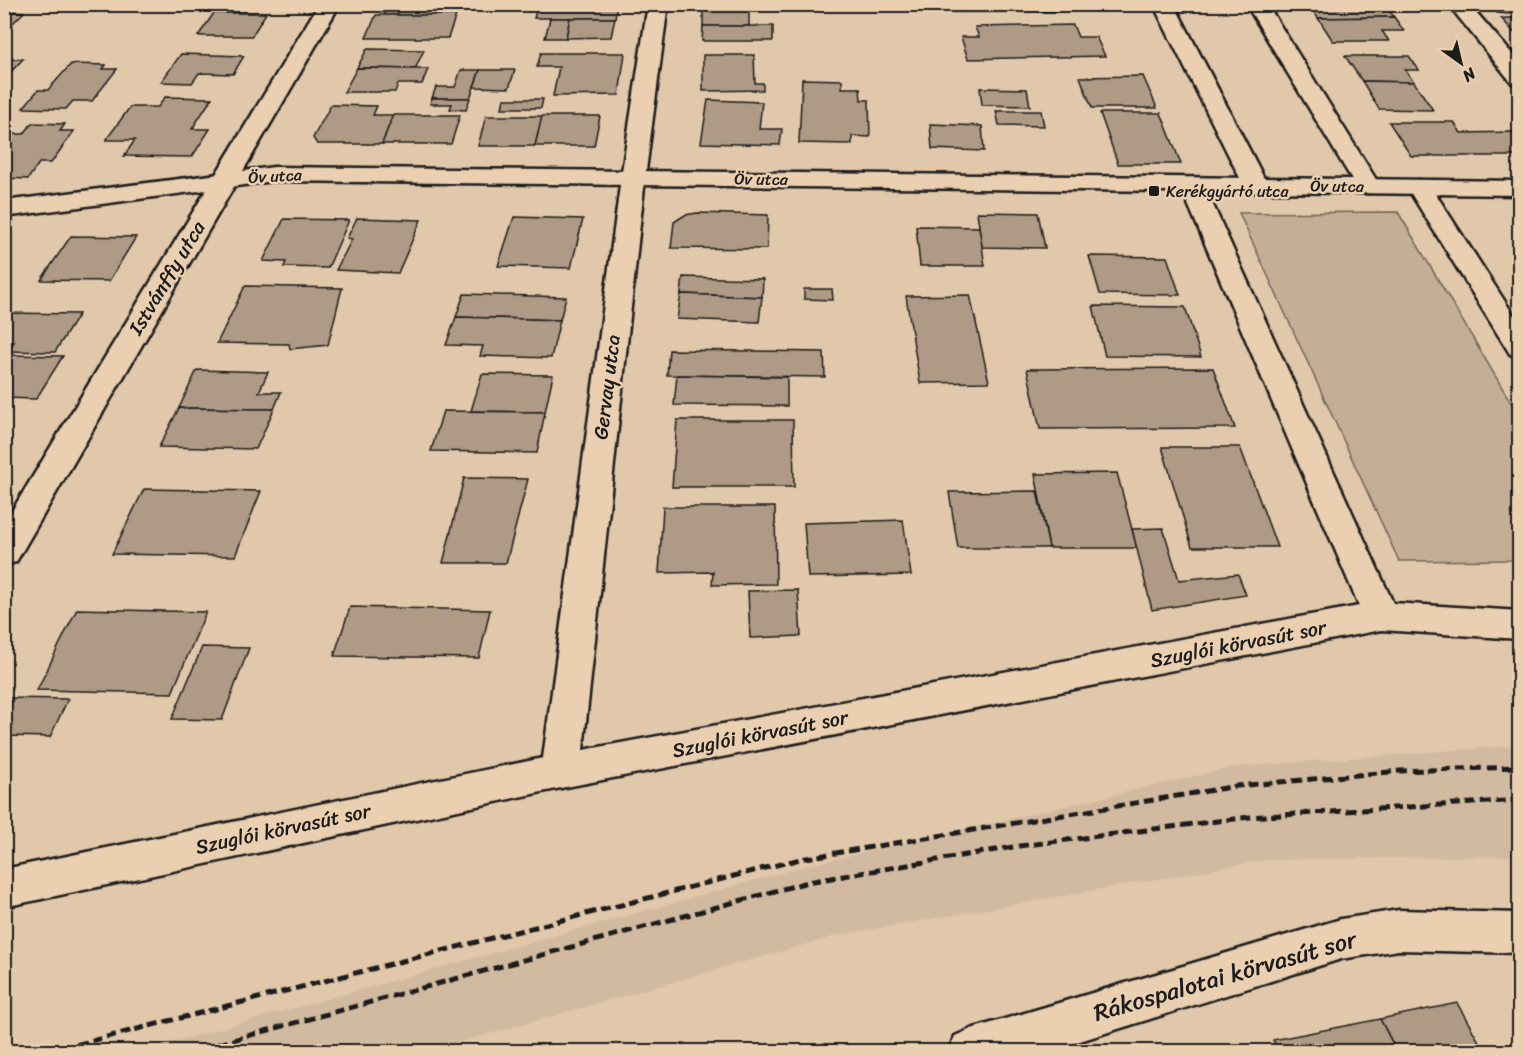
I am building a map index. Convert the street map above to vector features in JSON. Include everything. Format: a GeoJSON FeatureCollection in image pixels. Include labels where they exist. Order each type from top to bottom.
{"type":"FeatureCollection","features":[{"type":"Feature","properties":{"kind":"street","name":"Istvánffy utca"},"geometry":{"type":"LineString","coordinates":[[4,553],[330,4]]}},
{"type":"Feature","properties":{"kind":"street","name":"Gervay utca"},"geometry":{"type":"LineString","coordinates":[[561,771],[633,178],[658,4]]}},
{"type":"Feature","properties":{"kind":"street"},"geometry":{"type":"LineString","coordinates":[[1163,4],[1256,184]]}},
{"type":"Feature","properties":{"kind":"street"},"geometry":{"type":"LineString","coordinates":[[1256,4],[1368,186]]}},
{"type":"Feature","properties":{"kind":"street"},"geometry":{"type":"LineString","coordinates":[[1458,4],[1520,78]]}},
{"type":"Feature","properties":{"kind":"street","name":"Öv utca"},"geometry":{"type":"LineString","coordinates":[[4,209],[274,174],[1520,188]]}},
{"type":"Feature","properties":{"kind":"street"},"geometry":{"type":"LineString","coordinates":[[1192,184],[1381,616]]}},
{"type":"Feature","properties":{"kind":"street"},"geometry":{"type":"LineString","coordinates":[[1419,187],[1520,348]]}},
{"type":"Feature","properties":{"kind":"street","name":"Szuglói körvasút sor"},"geometry":{"type":"LineString","coordinates":[[4,888],[561,771],[1155,661],[1381,616],[1520,625]]}},
{"type":"Feature","properties":{"kind":"street","name":"Rákospalotai körvasút sor"},"geometry":{"type":"LineString","coordinates":[[971,1051],[1341,939],[1399,930],[1520,933]]}},
{"type":"Feature","properties":{"kind":"shaded area"},"geometry":{"type":"Polygon","coordinates":[[[1398,212],[1519,416],[1519,560],[1399,561],[1239,213],[1398,212]]]}},
{"type":"Feature","properties":{"kind":"shaded area"},"geometry":{"type":"Polygon","coordinates":[[[1519,745],[1519,856],[1266,860],[836,936],[429,1051],[140,1051],[809,865],[1234,767],[1519,745]]]}},
{"type":"Feature","properties":{"kind":"building"},"geometry":{"type":"Polygon","coordinates":[[[388,4],[445,4],[441,15],[384,15],[388,4]]]}},
{"type":"Feature","properties":{"kind":"building"},"geometry":{"type":"Polygon","coordinates":[[[538,4],[617,4],[615,18],[534,18],[538,4]]]}},
{"type":"Feature","properties":{"kind":"building"},"geometry":{"type":"Polygon","coordinates":[[[951,4],[1076,4],[1079,11],[953,12],[951,4]]]}},
{"type":"Feature","properties":{"kind":"building"},"geometry":{"type":"Polygon","coordinates":[[[1309,4],[1385,4],[1394,17],[1318,18],[1309,4]]]}},
{"type":"Feature","properties":{"kind":"building"},"geometry":{"type":"Polygon","coordinates":[[[1490,4],[1520,4],[1520,15],[1497,13],[1490,4]]]}},
{"type":"Feature","properties":{"kind":"building"},"geometry":{"type":"Polygon","coordinates":[[[749,8],[749,26],[703,26],[703,9],[749,8]]]}},
{"type":"Feature","properties":{"kind":"building"},"geometry":{"type":"Polygon","coordinates":[[[4,11],[24,12],[4,32],[4,11]]]}},
{"type":"Feature","properties":{"kind":"building"},"geometry":{"type":"Polygon","coordinates":[[[214,13],[266,13],[252,36],[198,36],[214,13]]]}},
{"type":"Feature","properties":{"kind":"building"},"geometry":{"type":"Polygon","coordinates":[[[376,15],[456,15],[448,38],[366,38],[376,15]]]}},
{"type":"Feature","properties":{"kind":"building"},"geometry":{"type":"Polygon","coordinates":[[[1394,17],[1404,31],[1382,31],[1389,41],[1333,41],[1318,18],[1394,17]]]}},
{"type":"Feature","properties":{"kind":"building"},"geometry":{"type":"Polygon","coordinates":[[[550,18],[570,18],[566,38],[545,38],[550,18]]]}},
{"type":"Feature","properties":{"kind":"building"},"geometry":{"type":"Polygon","coordinates":[[[570,18],[615,18],[611,37],[566,38],[570,18]]]}},
{"type":"Feature","properties":{"kind":"building"},"geometry":{"type":"Polygon","coordinates":[[[1501,18],[1520,18],[1520,38],[1519,38],[1501,18]]]}},
{"type":"Feature","properties":{"kind":"building"},"geometry":{"type":"Polygon","coordinates":[[[1073,25],[1078,37],[1096,37],[1105,56],[968,59],[961,37],[979,37],[975,27],[1073,25]]]}},
{"type":"Feature","properties":{"kind":"building"},"geometry":{"type":"Polygon","coordinates":[[[703,26],[773,26],[773,41],[702,41],[703,26]]]}},
{"type":"Feature","properties":{"kind":"building"},"geometry":{"type":"Polygon","coordinates":[[[367,49],[424,50],[415,69],[357,68],[367,49]]]}},
{"type":"Feature","properties":{"kind":"building"},"geometry":{"type":"Polygon","coordinates":[[[541,53],[625,53],[619,95],[553,96],[559,67],[537,67],[541,53]]]}},
{"type":"Feature","properties":{"kind":"building"},"geometry":{"type":"Polygon","coordinates":[[[181,54],[244,56],[233,74],[199,73],[192,83],[161,82],[181,54]]]}},
{"type":"Feature","properties":{"kind":"building"},"geometry":{"type":"Polygon","coordinates":[[[703,55],[754,55],[755,83],[763,83],[763,90],[703,91],[703,55]]]}},
{"type":"Feature","properties":{"kind":"building"},"geometry":{"type":"Polygon","coordinates":[[[1345,56],[1409,56],[1419,70],[1405,70],[1414,82],[1362,81],[1345,56]]]}},
{"type":"Feature","properties":{"kind":"building"},"geometry":{"type":"Polygon","coordinates":[[[4,59],[23,59],[4,79],[4,59]]]}},
{"type":"Feature","properties":{"kind":"building"},"geometry":{"type":"Polygon","coordinates":[[[71,64],[106,65],[103,69],[117,69],[92,101],[73,101],[66,109],[23,108],[38,90],[48,90],[71,64]]]}},
{"type":"Feature","properties":{"kind":"building"},"geometry":{"type":"Polygon","coordinates":[[[357,68],[428,69],[422,84],[398,84],[395,92],[344,92],[357,68]]]}},
{"type":"Feature","properties":{"kind":"building"},"geometry":{"type":"Polygon","coordinates":[[[461,70],[480,70],[470,98],[432,98],[436,87],[455,87],[461,70]]]}},
{"type":"Feature","properties":{"kind":"building"},"geometry":{"type":"Polygon","coordinates":[[[480,70],[515,70],[509,88],[474,87],[480,70]]]}},
{"type":"Feature","properties":{"kind":"building"},"geometry":{"type":"Polygon","coordinates":[[[1143,76],[1157,108],[1092,108],[1080,77],[1143,76]]]}},
{"type":"Feature","properties":{"kind":"building"},"geometry":{"type":"Polygon","coordinates":[[[802,79],[842,80],[842,88],[860,88],[861,100],[869,100],[870,137],[852,136],[852,144],[799,143],[802,79]]]}},
{"type":"Feature","properties":{"kind":"building"},"geometry":{"type":"Polygon","coordinates":[[[1362,81],[1414,82],[1433,110],[1379,109],[1362,81]]]}},
{"type":"Feature","properties":{"kind":"building"},"geometry":{"type":"Polygon","coordinates":[[[980,88],[1027,89],[1030,106],[982,105],[980,88]]]}},
{"type":"Feature","properties":{"kind":"building"},"geometry":{"type":"Polygon","coordinates":[[[165,97],[212,98],[192,129],[210,129],[192,157],[124,156],[135,140],[106,140],[130,107],[158,107],[165,97]]]}},
{"type":"Feature","properties":{"kind":"building"},"geometry":{"type":"Polygon","coordinates":[[[432,98],[470,98],[466,110],[450,109],[452,104],[430,104],[432,98]]]}},
{"type":"Feature","properties":{"kind":"building"},"geometry":{"type":"Polygon","coordinates":[[[504,99],[543,99],[541,108],[502,108],[504,99]]]}},
{"type":"Feature","properties":{"kind":"building"},"geometry":{"type":"Polygon","coordinates":[[[708,100],[762,102],[759,129],[782,129],[780,145],[701,143],[708,100]]]}},
{"type":"Feature","properties":{"kind":"building"},"geometry":{"type":"Polygon","coordinates":[[[331,105],[377,106],[373,115],[393,115],[382,144],[317,144],[313,138],[331,105]]]}},
{"type":"Feature","properties":{"kind":"building"},"geometry":{"type":"Polygon","coordinates":[[[996,111],[1041,111],[1044,126],[999,125],[996,111]]]}},
{"type":"Feature","properties":{"kind":"building"},"geometry":{"type":"Polygon","coordinates":[[[1100,113],[1161,113],[1181,164],[1118,164],[1100,113]]]}},
{"type":"Feature","properties":{"kind":"building"},"geometry":{"type":"Polygon","coordinates":[[[393,115],[460,115],[451,144],[382,144],[393,115]]]}},
{"type":"Feature","properties":{"kind":"building"},"geometry":{"type":"Polygon","coordinates":[[[486,116],[542,116],[535,146],[478,146],[486,116]]]}},
{"type":"Feature","properties":{"kind":"building"},"geometry":{"type":"Polygon","coordinates":[[[542,116],[600,116],[594,146],[535,146],[542,116]]]}},
{"type":"Feature","properties":{"kind":"building"},"geometry":{"type":"Polygon","coordinates":[[[1389,122],[1454,122],[1461,133],[1514,132],[1520,139],[1520,156],[1411,156],[1389,122]]]}},
{"type":"Feature","properties":{"kind":"building"},"geometry":{"type":"Polygon","coordinates":[[[32,123],[65,124],[60,131],[74,131],[51,163],[39,163],[28,179],[4,178],[4,134],[24,134],[32,123]]]}},
{"type":"Feature","properties":{"kind":"building"},"geometry":{"type":"Polygon","coordinates":[[[930,124],[982,126],[984,151],[932,149],[930,124]]]}},
{"type":"Feature","properties":{"kind":"building"},"geometry":{"type":"Polygon","coordinates":[[[977,212],[1038,213],[1045,248],[982,247],[977,212]]]}},
{"type":"Feature","properties":{"kind":"building"},"geometry":{"type":"Polygon","coordinates":[[[697,213],[768,215],[767,249],[671,248],[674,222],[685,215],[697,213]]]}},
{"type":"Feature","properties":{"kind":"building"},"geometry":{"type":"Polygon","coordinates":[[[514,217],[583,219],[571,268],[498,266],[514,217]]]}},
{"type":"Feature","properties":{"kind":"building"},"geometry":{"type":"Polygon","coordinates":[[[357,218],[421,220],[398,273],[336,270],[352,239],[347,238],[357,218]]]}},
{"type":"Feature","properties":{"kind":"building"},"geometry":{"type":"Polygon","coordinates":[[[284,219],[349,220],[328,268],[284,267],[286,262],[263,261],[284,219]]]}},
{"type":"Feature","properties":{"kind":"building"},"geometry":{"type":"Polygon","coordinates":[[[916,226],[979,227],[985,266],[920,266],[916,226]]]}},
{"type":"Feature","properties":{"kind":"building"},"geometry":{"type":"Polygon","coordinates":[[[71,236],[136,237],[109,281],[41,280],[71,236]]]}},
{"type":"Feature","properties":{"kind":"building"},"geometry":{"type":"Polygon","coordinates":[[[1089,256],[1167,257],[1180,295],[1100,294],[1089,256]]]}},
{"type":"Feature","properties":{"kind":"building"},"geometry":{"type":"Polygon","coordinates":[[[683,277],[763,279],[762,297],[681,294],[683,277]]]}},
{"type":"Feature","properties":{"kind":"building"},"geometry":{"type":"Polygon","coordinates":[[[245,286],[342,288],[328,345],[290,349],[289,344],[217,343],[245,286]]]}},
{"type":"Feature","properties":{"kind":"building"},"geometry":{"type":"Polygon","coordinates":[[[804,289],[832,289],[833,300],[804,299],[804,289]]]}},
{"type":"Feature","properties":{"kind":"building"},"geometry":{"type":"Polygon","coordinates":[[[464,294],[566,297],[560,320],[456,317],[464,294]]]}},
{"type":"Feature","properties":{"kind":"building"},"geometry":{"type":"Polygon","coordinates":[[[681,294],[762,297],[759,322],[677,319],[681,294]]]}},
{"type":"Feature","properties":{"kind":"building"},"geometry":{"type":"Polygon","coordinates":[[[970,295],[989,382],[920,383],[906,296],[970,295]]]}},
{"type":"Feature","properties":{"kind":"building"},"geometry":{"type":"Polygon","coordinates":[[[1093,306],[1185,307],[1201,357],[1105,356],[1093,306]]]}},
{"type":"Feature","properties":{"kind":"building"},"geometry":{"type":"Polygon","coordinates":[[[4,313],[79,314],[55,352],[7,351],[14,342],[4,342],[4,313]]]}},
{"type":"Feature","properties":{"kind":"building"},"geometry":{"type":"Polygon","coordinates":[[[456,317],[560,320],[551,358],[480,356],[483,346],[446,345],[456,317]]]}},
{"type":"Feature","properties":{"kind":"building"},"geometry":{"type":"Polygon","coordinates":[[[669,350],[824,352],[825,377],[667,375],[669,350]]]}},
{"type":"Feature","properties":{"kind":"building"},"geometry":{"type":"Polygon","coordinates":[[[4,355],[63,356],[36,399],[4,398],[4,355]]]}},
{"type":"Feature","properties":{"kind":"building"},"geometry":{"type":"Polygon","coordinates":[[[1213,368],[1235,428],[1040,429],[1027,369],[1213,368]]]}},
{"type":"Feature","properties":{"kind":"building"},"geometry":{"type":"Polygon","coordinates":[[[197,370],[268,372],[259,392],[281,392],[274,409],[179,408],[197,370]]]}},
{"type":"Feature","properties":{"kind":"building"},"geometry":{"type":"Polygon","coordinates":[[[482,374],[553,375],[545,412],[471,411],[482,374]]]}},
{"type":"Feature","properties":{"kind":"building"},"geometry":{"type":"Polygon","coordinates":[[[677,375],[787,377],[787,406],[674,405],[677,375]]]}},
{"type":"Feature","properties":{"kind":"building"},"geometry":{"type":"Polygon","coordinates":[[[179,408],[274,409],[256,449],[159,447],[179,408]]]}},
{"type":"Feature","properties":{"kind":"building"},"geometry":{"type":"Polygon","coordinates":[[[443,411],[545,412],[537,453],[431,451],[443,411]]]}},
{"type":"Feature","properties":{"kind":"building"},"geometry":{"type":"Polygon","coordinates":[[[677,420],[793,420],[794,487],[672,487],[677,420]]]}},
{"type":"Feature","properties":{"kind":"building"},"geometry":{"type":"Polygon","coordinates":[[[1162,447],[1240,447],[1277,547],[1192,547],[1162,447]]]}},
{"type":"Feature","properties":{"kind":"building"},"geometry":{"type":"Polygon","coordinates":[[[1117,473],[1137,548],[1049,548],[1035,474],[1117,473]]]}},
{"type":"Feature","properties":{"kind":"building"},"geometry":{"type":"Polygon","coordinates":[[[464,478],[528,479],[506,563],[443,563],[464,478]]]}},
{"type":"Feature","properties":{"kind":"building"},"geometry":{"type":"Polygon","coordinates":[[[144,489],[261,491],[235,556],[112,554],[144,489]]]}},
{"type":"Feature","properties":{"kind":"building"},"geometry":{"type":"Polygon","coordinates":[[[1037,491],[1049,548],[958,548],[949,492],[1037,491]]]}},
{"type":"Feature","properties":{"kind":"building"},"geometry":{"type":"Polygon","coordinates":[[[663,507],[775,507],[776,584],[712,585],[713,572],[659,573],[663,507]]]}},
{"type":"Feature","properties":{"kind":"building"},"geometry":{"type":"Polygon","coordinates":[[[903,520],[911,575],[808,577],[804,523],[903,520]]]}},
{"type":"Feature","properties":{"kind":"building"},"geometry":{"type":"Polygon","coordinates":[[[1163,528],[1179,580],[1238,574],[1246,595],[1152,610],[1132,529],[1163,528]]]}},
{"type":"Feature","properties":{"kind":"building"},"geometry":{"type":"Polygon","coordinates":[[[798,590],[801,636],[750,638],[748,591],[798,590]]]}},
{"type":"Feature","properties":{"kind":"building"},"geometry":{"type":"Polygon","coordinates":[[[350,607],[490,610],[479,658],[334,656],[350,607]]]}},
{"type":"Feature","properties":{"kind":"building"},"geometry":{"type":"Polygon","coordinates":[[[77,609],[206,612],[172,693],[37,690],[77,609]]]}},
{"type":"Feature","properties":{"kind":"building"},"geometry":{"type":"Polygon","coordinates":[[[202,647],[249,648],[222,720],[172,719],[202,647]]]}},
{"type":"Feature","properties":{"kind":"building"},"geometry":{"type":"Polygon","coordinates":[[[4,698],[68,699],[50,737],[4,736],[4,698]]]}},
{"type":"Feature","properties":{"kind":"building"},"geometry":{"type":"Polygon","coordinates":[[[1457,1003],[1485,1052],[1397,1052],[1380,1019],[1457,1003]]]}},
{"type":"Feature","properties":{"kind":"building"},"geometry":{"type":"Polygon","coordinates":[[[1380,1019],[1397,1052],[1279,1052],[1273,1040],[1380,1019]]]}},
{"type":"Feature","properties":{"kind":"railway"},"geometry":{"type":"LineString","coordinates":[[48,1052],[800,859],[1237,786],[1400,771],[1520,767]]}},
{"type":"Feature","properties":{"kind":"railway"},"geometry":{"type":"LineString","coordinates":[[189,1052],[808,882],[1019,846],[1250,817],[1520,800]]}},
{"type":"Feature","properties":{"kind":"place","name":"Kerékgyártó utca"},"geometry":{"type":"Point","coordinates":[1154,191]}}]}
